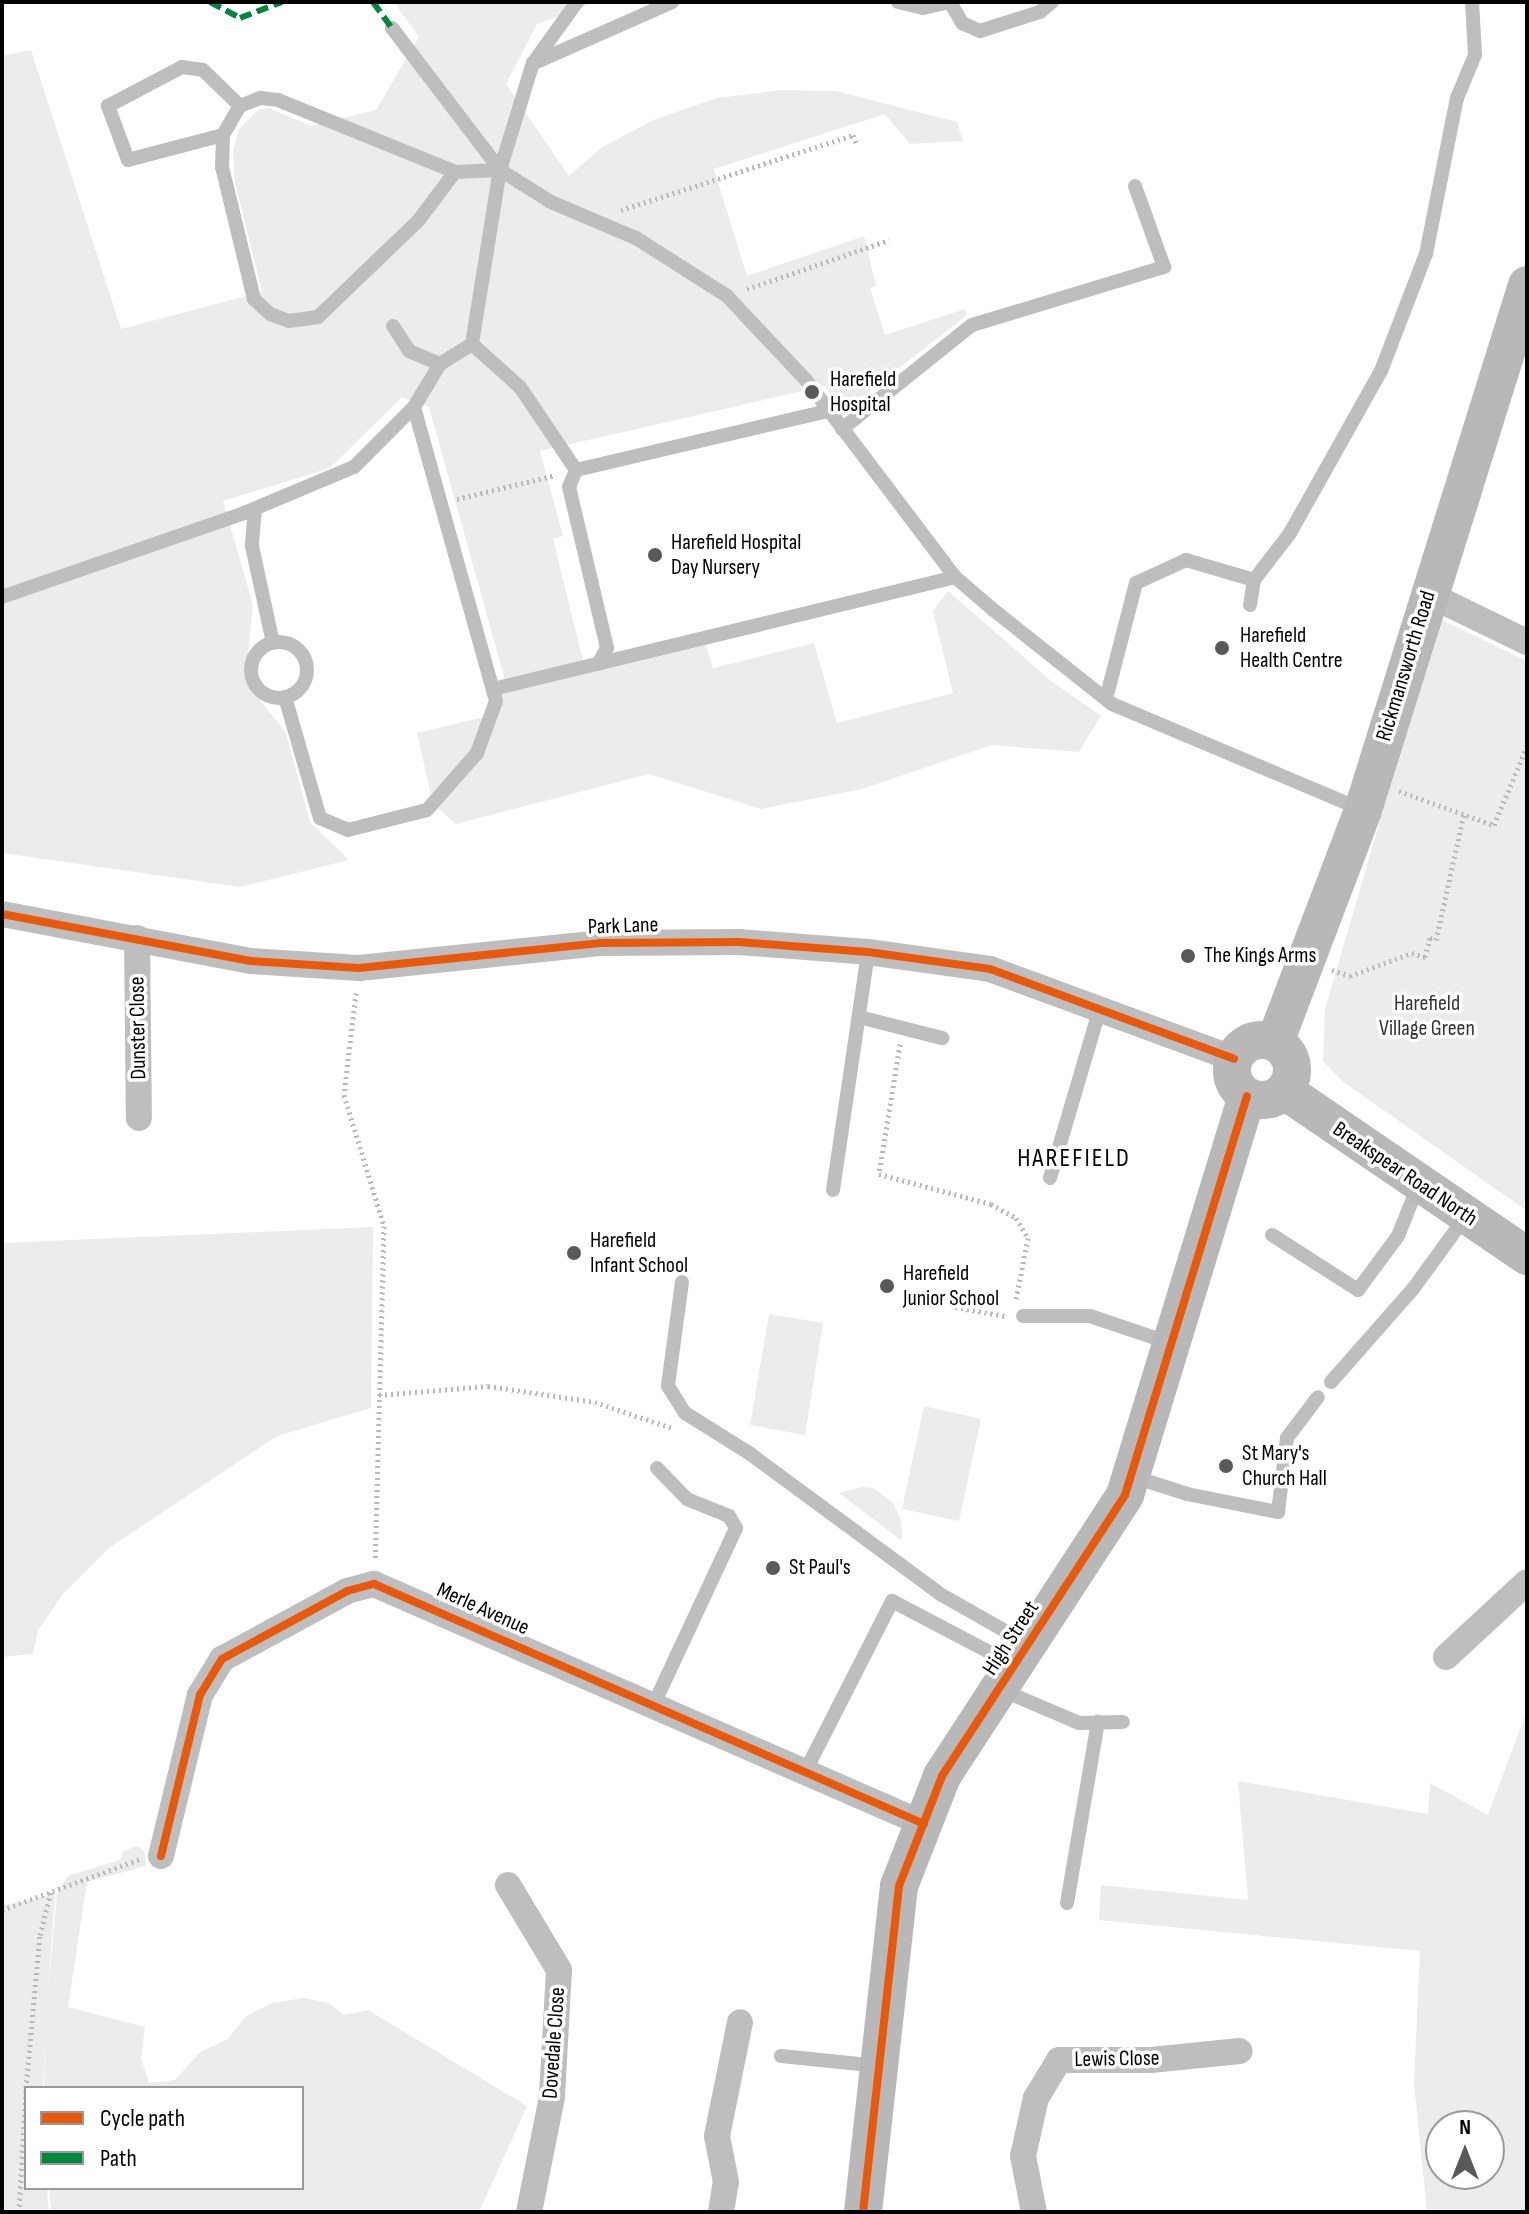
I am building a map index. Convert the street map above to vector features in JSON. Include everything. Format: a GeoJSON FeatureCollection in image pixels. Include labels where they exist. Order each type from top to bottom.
{"type":"FeatureCollection","features":[{"type":"Feature","properties":{"kind":"street","name":"Rickmansworth Road"},"geometry":{"type":"LineString","coordinates":[[1275,1042],[1308,962],[1368,796],[1428,594],[1527,285]]}},
{"type":"Feature","properties":{"kind":"street"},"geometry":{"type":"LineString","coordinates":[[1428,594],[1527,642]]}},
{"type":"Feature","properties":{"kind":"street","name":"Park Lane"},"geometry":{"type":"LineString","coordinates":[[2,914],[251,961],[359,968],[600,943],[739,942],[868,952],[990,969],[1234,1059]]}},
{"type":"Feature","properties":{"kind":"street","name":"Dunster Close"},"geometry":{"type":"LineString","coordinates":[[137,938],[139,1118]]}},
{"type":"Feature","properties":{"kind":"street"},"geometry":{"type":"LineString","coordinates":[[1255,1040],[1275,1042],[1293,1064],[1285,1091],[1267,1100],[1247,1096],[1235,1084],[1234,1059],[1255,1040]]}},
{"type":"Feature","properties":{"kind":"street","name":"Breakspear Road North"},"geometry":{"type":"LineString","coordinates":[[1285,1091],[1527,1256]]}},
{"type":"Feature","properties":{"kind":"street","name":"High Street"},"geometry":{"type":"LineString","coordinates":[[863,2212],[899,1886],[942,1776],[1125,1495],[1247,1096]]}},
{"type":"Feature","properties":{"kind":"street"},"geometry":{"type":"LineString","coordinates":[[1446,1657],[1527,1582]]}},
{"type":"Feature","properties":{"kind":"street"},"geometry":{"type":"LineString","coordinates":[[161,1856],[200,1695],[222,1659],[347,1591],[374,1584]]}},
{"type":"Feature","properties":{"kind":"street","name":"Merle Avenue"},"geometry":{"type":"LineString","coordinates":[[374,1584],[924,1824]]}},
{"type":"Feature","properties":{"kind":"street","name":"Dovedale Close"},"geometry":{"type":"LineString","coordinates":[[508,1885],[559,1970],[552,2097],[529,2212]]}},
{"type":"Feature","properties":{"kind":"street"},"geometry":{"type":"LineString","coordinates":[[721,2212],[726,2182],[717,2136],[740,2022]]}},
{"type":"Feature","properties":{"kind":"street","name":"Lewis Close"},"geometry":{"type":"LineString","coordinates":[[1034,2212],[1023,2156],[1036,2098],[1059,2060],[1151,2060],[1240,2051]]}},
{"type":"Feature","properties":{"kind":"lane"},"geometry":{"type":"LineString","coordinates":[[2,597],[255,509],[354,467],[414,407],[440,364],[472,344],[500,170],[533,63],[577,2]]}},
{"type":"Feature","properties":{"kind":"lane"},"geometry":{"type":"LineString","coordinates":[[533,63],[672,2]]}},
{"type":"Feature","properties":{"kind":"lane"},"geometry":{"type":"LineString","coordinates":[[898,2],[923,8],[949,2],[962,23],[980,31],[1040,12],[1052,2]]}},
{"type":"Feature","properties":{"kind":"lane"},"geometry":{"type":"LineString","coordinates":[[1250,605],[1254,580],[1290,533],[1381,371],[1426,254],[1457,98],[1475,55],[1472,2]]}},
{"type":"Feature","properties":{"kind":"lane"},"geometry":{"type":"LineString","coordinates":[[392,28],[500,170],[551,202],[636,238],[727,296],[806,380],[955,577],[1106,699],[1368,796]]}},
{"type":"Feature","properties":{"kind":"lane"},"geometry":{"type":"LineString","coordinates":[[223,135],[128,160],[108,106],[182,67],[203,70],[218,80],[240,106]]}},
{"type":"Feature","properties":{"kind":"lane"},"geometry":{"type":"LineString","coordinates":[[455,172],[418,221],[318,317],[289,321],[270,314],[254,299],[224,187],[223,135],[240,106],[260,98],[278,100],[455,172],[500,170]]}},
{"type":"Feature","properties":{"kind":"lane"},"geometry":{"type":"LineString","coordinates":[[842,429],[972,325],[1164,267],[1135,186]]}},
{"type":"Feature","properties":{"kind":"lane"},"geometry":{"type":"LineString","coordinates":[[393,326],[409,351],[440,364]]}},
{"type":"Feature","properties":{"kind":"lane"},"geometry":{"type":"LineString","coordinates":[[472,344],[520,387],[576,470]]}},
{"type":"Feature","properties":{"kind":"lane"},"geometry":{"type":"LineString","coordinates":[[285,697],[320,818],[348,830],[427,810],[477,753],[493,715],[493,689],[444,502],[414,407]]}},
{"type":"Feature","properties":{"kind":"lane"},"geometry":{"type":"LineString","coordinates":[[576,470],[828,411]]}},
{"type":"Feature","properties":{"kind":"lane"},"geometry":{"type":"LineString","coordinates":[[576,470],[569,487],[607,648],[598,664]]}},
{"type":"Feature","properties":{"kind":"lane"},"geometry":{"type":"LineString","coordinates":[[255,509],[252,546],[273,643]]}},
{"type":"Feature","properties":{"kind":"lane"},"geometry":{"type":"LineString","coordinates":[[1106,699],[1136,583],[1186,560],[1254,580]]}},
{"type":"Feature","properties":{"kind":"lane"},"geometry":{"type":"LineString","coordinates":[[493,689],[955,577]]}},
{"type":"Feature","properties":{"kind":"lane"},"geometry":{"type":"LineString","coordinates":[[273,643],[296,648],[306,664],[304,682],[285,697],[265,694],[253,681],[256,655],[273,643]]}},
{"type":"Feature","properties":{"kind":"lane"},"geometry":{"type":"LineString","coordinates":[[833,1190],[868,952]]}},
{"type":"Feature","properties":{"kind":"lane"},"geometry":{"type":"LineString","coordinates":[[1050,1178],[1099,1011]]}},
{"type":"Feature","properties":{"kind":"lane"},"geometry":{"type":"LineString","coordinates":[[859,1017],[942,1038]]}},
{"type":"Feature","properties":{"kind":"lane"},"geometry":{"type":"LineString","coordinates":[[1272,1235],[1358,1290],[1398,1236],[1419,1184]]}},
{"type":"Feature","properties":{"kind":"lane"},"geometry":{"type":"LineString","coordinates":[[1331,1382],[1413,1289],[1466,1216]]}},
{"type":"Feature","properties":{"kind":"lane"},"geometry":{"type":"LineString","coordinates":[[682,1282],[668,1386],[685,1413],[749,1453],[940,1594],[1014,1666],[1079,1723],[1123,1722]]}},
{"type":"Feature","properties":{"kind":"lane"},"geometry":{"type":"LineString","coordinates":[[1017,1312],[1090,1316],[1171,1343]]}},
{"type":"Feature","properties":{"kind":"lane"},"geometry":{"type":"LineString","coordinates":[[1131,1476],[1187,1494],[1278,1512],[1287,1438],[1318,1397]]}},
{"type":"Feature","properties":{"kind":"lane"},"geometry":{"type":"LineString","coordinates":[[654,1704],[736,1528],[729,1516],[687,1499],[657,1468]]}},
{"type":"Feature","properties":{"kind":"lane"},"geometry":{"type":"LineString","coordinates":[[806,1770],[892,1601],[1014,1666]]}},
{"type":"Feature","properties":{"kind":"lane"},"geometry":{"type":"LineString","coordinates":[[1067,1903],[1098,1722]]}},
{"type":"Feature","properties":{"kind":"lane"},"geometry":{"type":"LineString","coordinates":[[781,2056],[879,2066]]}},
{"type":"Feature","properties":{"kind":"path"},"geometry":{"type":"LineString","coordinates":[[592,220],[853,135],[857,145]]}},
{"type":"Feature","properties":{"kind":"path"},"geometry":{"type":"LineString","coordinates":[[727,296],[889,240]]}},
{"type":"Feature","properties":{"kind":"path"},"geometry":{"type":"LineString","coordinates":[[444,502],[576,470]]}},
{"type":"Feature","properties":{"kind":"path"},"geometry":{"type":"LineString","coordinates":[[1368,796],[1464,814],[1494,825],[1527,746]]}},
{"type":"Feature","properties":{"kind":"path"},"geometry":{"type":"LineString","coordinates":[[1308,962],[1350,976],[1412,953],[1425,957],[1430,938],[1436,940],[1464,814]]}},
{"type":"Feature","properties":{"kind":"path"},"geometry":{"type":"LineString","coordinates":[[359,968],[344,1095],[384,1226],[374,1584]]}},
{"type":"Feature","properties":{"kind":"path"},"geometry":{"type":"LineString","coordinates":[[899,1048],[879,1174],[991,1204],[1016,1218],[1028,1238],[1017,1312],[955,1307]]}},
{"type":"Feature","properties":{"kind":"path"},"geometry":{"type":"LineString","coordinates":[[2,1910],[95,1873],[161,1856]]}},
{"type":"Feature","properties":{"kind":"path"},"geometry":{"type":"LineString","coordinates":[[26,2086],[40,1935],[51,1892]]}},
{"type":"Feature","properties":{"kind":"path"},"geometry":{"type":"LineString","coordinates":[[19,2212],[24,2125]]}},
{"type":"Feature","properties":{"kind":"green space"},"geometry":{"type":"Polygon","coordinates":[[[394,2],[595,2],[537,24],[506,84],[569,176],[602,147],[656,119],[717,98],[783,90],[836,91],[957,122],[963,141],[910,144],[885,114],[714,169],[747,276],[864,236],[876,286],[870,288],[885,335],[965,309],[967,315],[844,411],[825,386],[540,451],[563,536],[553,539],[583,661],[505,680],[429,407],[402,397],[330,468],[223,501],[253,605],[245,681],[286,733],[310,822],[349,860],[240,887],[2,853],[2,56],[31,50],[121,329],[262,292],[235,183],[233,151],[239,129],[258,110],[269,108],[311,126],[376,110],[419,37],[394,2]]]}},
{"type":"Feature","properties":{"kind":"green space"},"geometry":{"type":"Polygon","coordinates":[[[948,591],[1050,680],[1101,716],[1079,752],[992,745],[862,789],[761,809],[649,774],[456,824],[433,804],[417,733],[493,715],[493,689],[704,638],[713,668],[814,643],[837,723],[953,693],[933,611],[948,591]]]}},
{"type":"Feature","properties":{"kind":"green space","name":"Harefield Village Green"},"geometry":{"type":"Polygon","coordinates":[[[1439,619],[1527,661],[1527,1211],[1342,1081],[1323,1061],[1325,1009],[1439,619]]]}},
{"type":"Feature","properties":{"kind":"green space"},"geometry":{"type":"Polygon","coordinates":[[[373,1227],[371,1408],[277,1436],[109,1548],[63,1594],[38,1630],[33,1654],[2,1657],[2,1243],[373,1227]]]}},
{"type":"Feature","properties":{"kind":"green space"},"geometry":{"type":"Polygon","coordinates":[[[769,1314],[823,1323],[805,1435],[750,1425],[769,1314]]]}},
{"type":"Feature","properties":{"kind":"green space"},"geometry":{"type":"Polygon","coordinates":[[[924,1406],[981,1419],[959,1521],[902,1509],[924,1406]]]}},
{"type":"Feature","properties":{"kind":"green space"},"geometry":{"type":"Polygon","coordinates":[[[862,1487],[873,1488],[892,1502],[901,1519],[902,1541],[839,1493],[862,1487]]]}},
{"type":"Feature","properties":{"kind":"green space"},"geometry":{"type":"Polygon","coordinates":[[[1527,1710],[1527,2212],[1427,2212],[1414,2083],[1420,1951],[1099,1920],[1101,1885],[1248,1900],[1238,1781],[1428,1814],[1430,1783],[1488,1815],[1527,1710]]]}},
{"type":"Feature","properties":{"kind":"green space"},"geometry":{"type":"Polygon","coordinates":[[[137,1846],[144,1851],[146,1866],[87,1882],[68,2007],[145,2027],[141,2058],[149,2083],[175,2080],[200,2052],[228,2039],[245,2017],[272,2003],[303,1998],[329,2003],[343,2015],[368,2010],[527,2106],[479,2212],[51,2212],[49,2190],[304,2190],[304,2086],[44,2086],[45,2038],[43,2086],[24,2086],[24,2190],[47,2190],[49,2212],[2,2212],[2,1906],[55,1894],[48,1997],[57,1892],[68,1876],[120,1860],[123,1851],[137,1846]]]}},
{"type":"Feature","properties":{"kind":"marked path"},"geometry":{"type":"LineString","coordinates":[[210,2],[240,18],[282,2]]}},
{"type":"Feature","properties":{"kind":"marked path"},"geometry":{"type":"LineString","coordinates":[[373,2],[392,28]]}},
{"type":"Feature","properties":{"kind":"cycle path"},"geometry":{"type":"LineString","coordinates":[[2,914],[251,961],[359,968],[600,943],[739,942],[868,952],[990,969],[1234,1059]]}},
{"type":"Feature","properties":{"kind":"cycle path"},"geometry":{"type":"LineString","coordinates":[[863,2212],[899,1886],[942,1776],[1125,1495],[1247,1096]]}},
{"type":"Feature","properties":{"kind":"cycle path"},"geometry":{"type":"LineString","coordinates":[[161,1856],[200,1695],[222,1659],[347,1591],[374,1584],[924,1824]]}},
{"type":"Feature","properties":{"kind":"place","name":"Harefield Hospital"},"geometry":{"type":"Point","coordinates":[812,392]}},
{"type":"Feature","properties":{"kind":"place","name":"Harefield Hospital Day Nursery"},"geometry":{"type":"Point","coordinates":[655,555]}},
{"type":"Feature","properties":{"kind":"place","name":"Harefield Health Centre"},"geometry":{"type":"Point","coordinates":[1222,648]}},
{"type":"Feature","properties":{"kind":"place","name":"The Kings Arms"},"geometry":{"type":"Point","coordinates":[1188,956]}},
{"type":"Feature","properties":{"kind":"place","name":"Harefield Infant School"},"geometry":{"type":"Point","coordinates":[574,1253]}},
{"type":"Feature","properties":{"kind":"place","name":"Harefield Junior School"},"geometry":{"type":"Point","coordinates":[887,1286]}},
{"type":"Feature","properties":{"kind":"place","name":"St Mary's Church Hall"},"geometry":{"type":"Point","coordinates":[1226,1466]}},
{"type":"Feature","properties":{"kind":"place","name":"St Paul's"},"geometry":{"type":"Point","coordinates":[773,1568]}},
{"type":"Feature","properties":{"kind":"district","name":"HAREFIELD"},"geometry":{"type":"Point","coordinates":[1074,1159]}}]}
